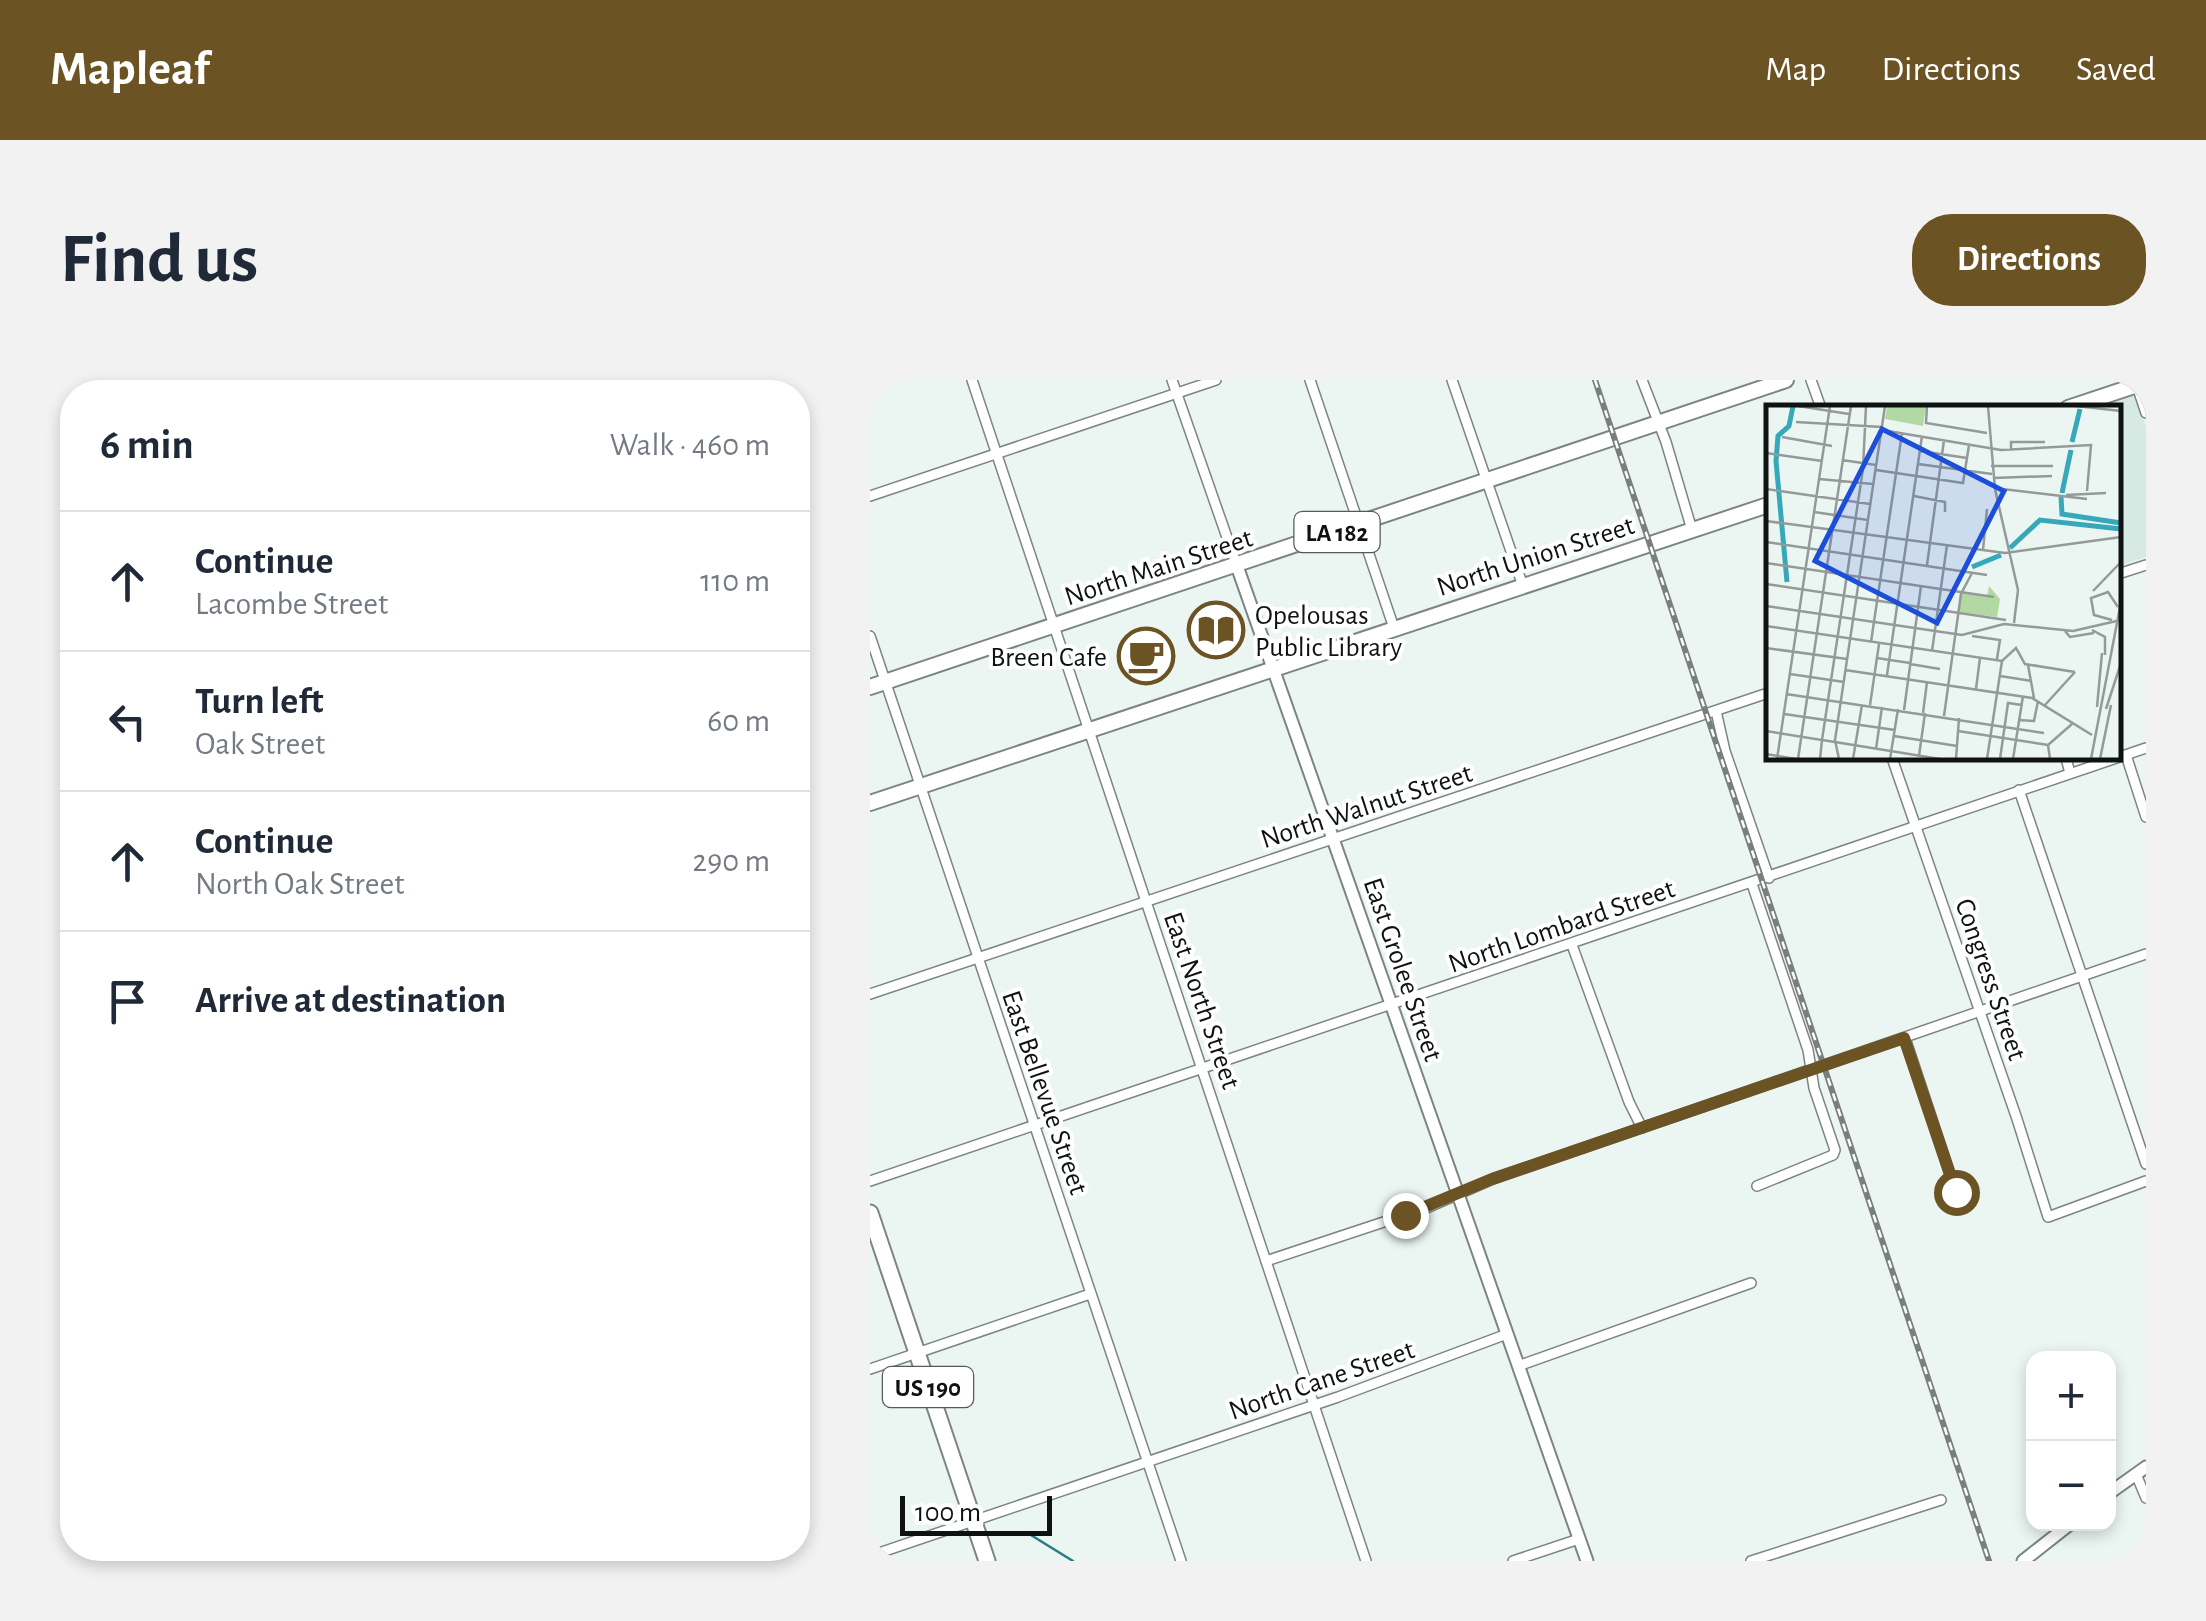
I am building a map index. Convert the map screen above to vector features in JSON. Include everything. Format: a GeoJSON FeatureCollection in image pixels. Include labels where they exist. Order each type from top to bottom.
{"type":"FeatureCollection","features":[{"type":"Feature","properties":{"kind":"highway","name":"US 190"},"geometry":{"type":"LineString","coordinates":[[870,1212],[987,1561]]}},
{"type":"Feature","properties":{"kind":"main road","name":"North Main Street"},"geometry":{"type":"LineString","coordinates":[[886,682],[1786,380]]}},
{"type":"Feature","properties":{"kind":"main road"},"geometry":{"type":"LineString","coordinates":[[2077,405],[2142,384]]}},
{"type":"Feature","properties":{"kind":"main road","name":"North Union Street"},"geometry":{"type":"LineString","coordinates":[[870,802],[1766,505]]}},
{"type":"Feature","properties":{"kind":"main road","name":"LA 182"},"geometry":{"type":"LineString","coordinates":[[870,687],[886,682]]}},
{"type":"Feature","properties":{"kind":"street","name":"East North Street"},"geometry":{"type":"LineString","coordinates":[[972,380],[1366,1561]]}},
{"type":"Feature","properties":{"kind":"street","name":"East Grolee Street"},"geometry":{"type":"LineString","coordinates":[[1172,380],[1587,1561]]}},
{"type":"Feature","properties":{"kind":"street"},"geometry":{"type":"LineString","coordinates":[[870,496],[1216,380]]}},
{"type":"Feature","properties":{"kind":"street"},"geometry":{"type":"LineString","coordinates":[[1310,380],[1394,628]]}},
{"type":"Feature","properties":{"kind":"street"},"geometry":{"type":"LineString","coordinates":[[1452,380],[1523,586]]}},
{"type":"Feature","properties":{"kind":"street"},"geometry":{"type":"LineString","coordinates":[[1642,380],[1692,530]]}},
{"type":"Feature","properties":{"kind":"street"},"geometry":{"type":"LineString","coordinates":[[1811,380],[1819,405]]}},
{"type":"Feature","properties":{"kind":"street"},"geometry":{"type":"LineString","coordinates":[[2142,384],[2146,413]]}},
{"type":"Feature","properties":{"kind":"street"},"geometry":{"type":"LineString","coordinates":[[2121,573],[2146,566]]}},
{"type":"Feature","properties":{"kind":"street","name":"East Bellevue Street"},"geometry":{"type":"LineString","coordinates":[[870,636],[1181,1561]]}},
{"type":"Feature","properties":{"kind":"street","name":"North Walnut Street"},"geometry":{"type":"LineString","coordinates":[[870,994],[1766,694]]}},
{"type":"Feature","properties":{"kind":"street"},"geometry":{"type":"LineString","coordinates":[[1716,712],[1835,1150],[1832,1155],[1757,1186]]}},
{"type":"Feature","properties":{"kind":"street","name":"North Lombard Street"},"geometry":{"type":"LineString","coordinates":[[2121,757],[2146,748]]}},
{"type":"Feature","properties":{"kind":"street"},"geometry":{"type":"LineString","coordinates":[[2126,755],[2146,818]]}},
{"type":"Feature","properties":{"kind":"street","name":"Congress Street"},"geometry":{"type":"LineString","coordinates":[[1893,760],[2048,1217],[2146,1182]]}},
{"type":"Feature","properties":{"kind":"street"},"geometry":{"type":"LineString","coordinates":[[2067,760],[2070,773]]}},
{"type":"Feature","properties":{"kind":"street","name":"North Lombard Street"},"geometry":{"type":"LineString","coordinates":[[870,1181],[2110,760]]}},
{"type":"Feature","properties":{"kind":"street"},"geometry":{"type":"LineString","coordinates":[[2019,790],[2146,1164]]}},
{"type":"Feature","properties":{"kind":"street"},"geometry":{"type":"LineString","coordinates":[[1572,945],[1642,1128]]}},
{"type":"Feature","properties":{"kind":"street"},"geometry":{"type":"LineString","coordinates":[[1266,1261],[2146,954]]}},
{"type":"Feature","properties":{"kind":"street"},"geometry":{"type":"LineString","coordinates":[[1904,1038],[1956,1192]]}},
{"type":"Feature","properties":{"kind":"street"},"geometry":{"type":"LineString","coordinates":[[1518,1366],[1751,1283]]}},
{"type":"Feature","properties":{"kind":"street"},"geometry":{"type":"LineString","coordinates":[[870,1370],[1090,1294]]}},
{"type":"Feature","properties":{"kind":"street","name":"North Cane Street"},"geometry":{"type":"LineString","coordinates":[[870,1556],[1148,1463],[1507,1334]]}},
{"type":"Feature","properties":{"kind":"street"},"geometry":{"type":"LineString","coordinates":[[2116,1488],[2141,1470],[2146,1498]]}},
{"type":"Feature","properties":{"kind":"street"},"geometry":{"type":"LineString","coordinates":[[1751,1561],[1942,1500]]}},
{"type":"Feature","properties":{"kind":"street"},"geometry":{"type":"LineString","coordinates":[[2023,1561],[2061,1531]]}},
{"type":"Feature","properties":{"kind":"street"},"geometry":{"type":"LineString","coordinates":[[1513,1561],[1579,1539]]}},
{"type":"Feature","properties":{"kind":"shaded area"},"geometry":{"type":"Polygon","coordinates":[[[2136,394],[2146,427],[2146,557],[2121,565],[2121,405],[2105,405],[2136,394]]]}},
{"type":"Feature","properties":{"kind":"waterway"},"geometry":{"type":"LineString","coordinates":[[1026,1532],[1073,1561]]}},
{"type":"Feature","properties":{"kind":"railway"},"geometry":{"type":"LineString","coordinates":[[1595,380],[1989,1561]]}},
{"type":"Feature","properties":{"kind":"place","name":"Opelousas Public Library"},"geometry":{"type":"Point","coordinates":[1216,630]}},
{"type":"Feature","properties":{"kind":"place","name":"Breen Cafe"},"geometry":{"type":"Point","coordinates":[1146,656]}},
{"type":"Feature","properties":{"kind":"route"},"geometry":{"type":"LineString","coordinates":[[1405,1215],[1492,1179],[1904,1038],[1956,1192]]}}]}
